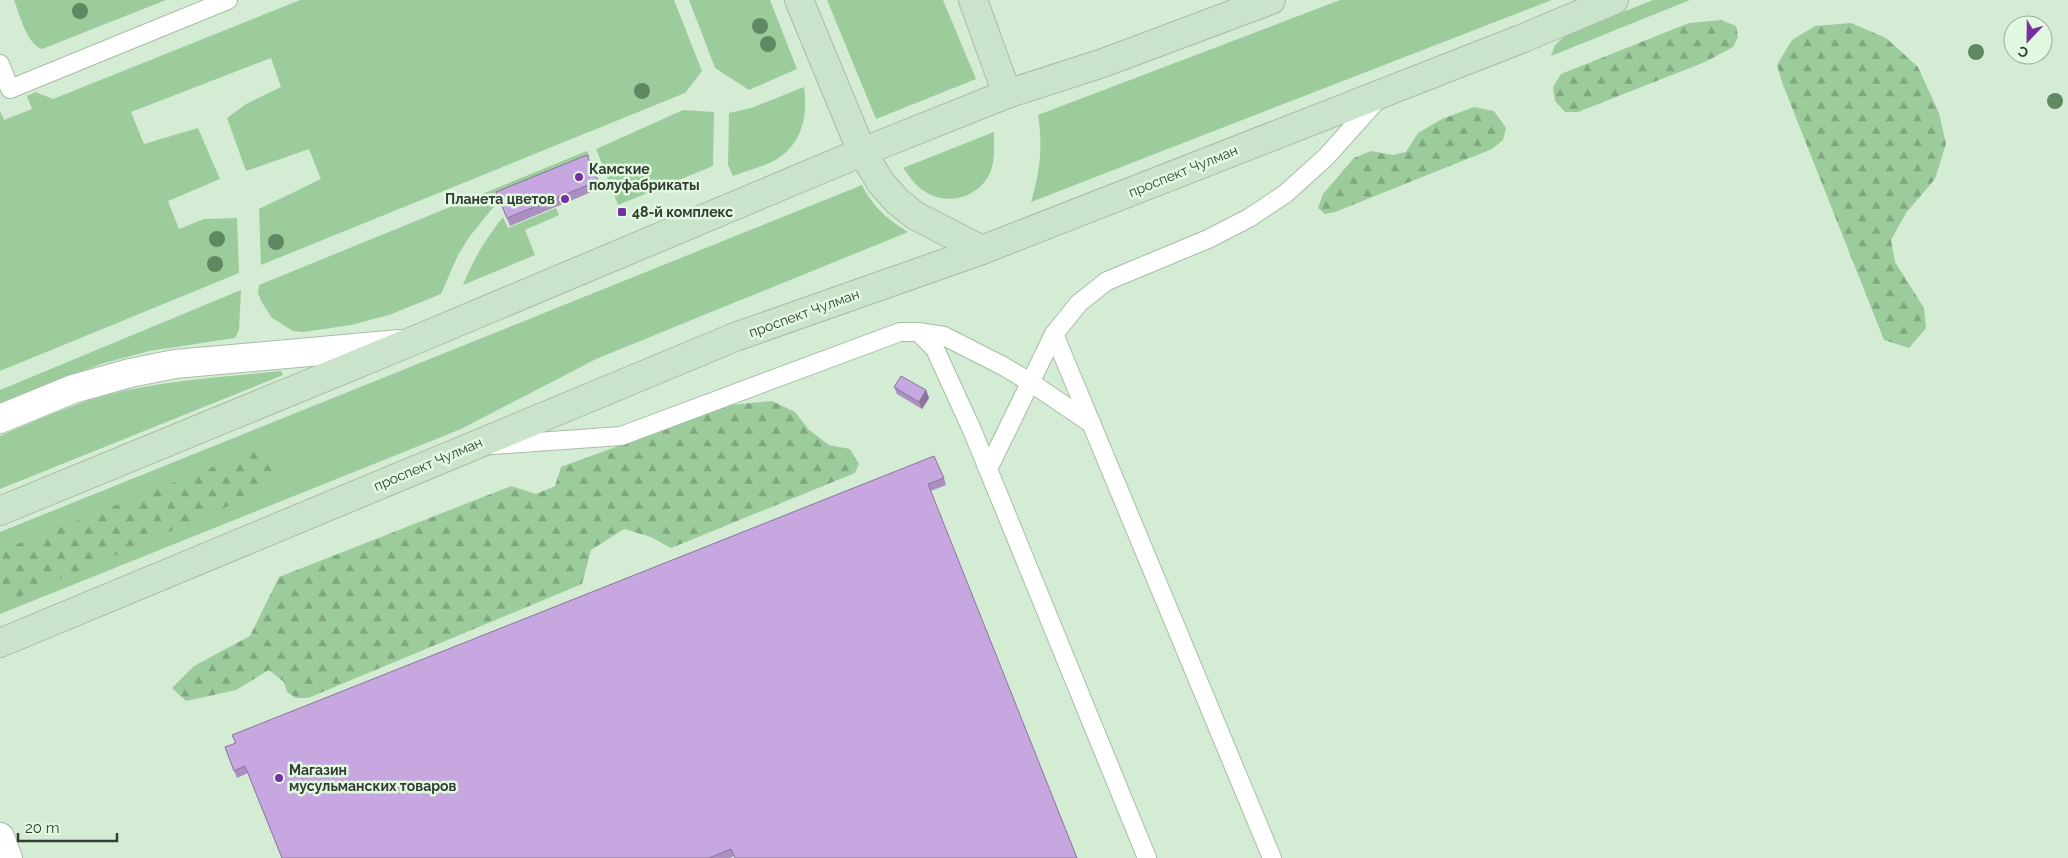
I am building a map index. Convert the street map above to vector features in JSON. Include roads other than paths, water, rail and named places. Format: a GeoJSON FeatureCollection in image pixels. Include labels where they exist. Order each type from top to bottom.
{"type":"FeatureCollection","features":[{"type":"Feature","properties":{"kind":"main road"},"geometry":{"type":"LineString","coordinates":[[799,0],[862,152],[881,182],[898,202],[933,225],[982,250]]}},
{"type":"Feature","properties":{"kind":"main road"},"geometry":{"type":"LineString","coordinates":[[973,0],[1007,94]]}},
{"type":"Feature","properties":{"kind":"main road"},"geometry":{"type":"LineString","coordinates":[[0,511],[408,343],[862,152],[1007,94],[1102,63],[1271,0]]}},
{"type":"Feature","properties":{"kind":"main road","name":"проспект Чулман"},"geometry":{"type":"LineString","coordinates":[[0,643],[759,328],[982,250],[1521,39],[1614,0]]}},
{"type":"Feature","properties":{"kind":"street"},"geometry":{"type":"LineString","coordinates":[[0,419],[73,390],[130,373],[175,364],[408,343]]}},
{"type":"Feature","properties":{"kind":"street"},"geometry":{"type":"LineString","coordinates":[[0,837],[8,858]]}},
{"type":"Feature","properties":{"kind":"lane"},"geometry":{"type":"LineString","coordinates":[[0,64],[10,88],[228,0]]}},
{"type":"Feature","properties":{"kind":"lane"},"geometry":{"type":"LineString","coordinates":[[988,469],[1054,334],[1079,303],[1107,281],[1208,239],[1249,218],[1285,194],[1326,157],[1385,92]]}},
{"type":"Feature","properties":{"kind":"lane"},"geometry":{"type":"LineString","coordinates":[[473,446],[621,436],[900,332],[918,332],[944,336],[1030,382],[1092,424]]}},
{"type":"Feature","properties":{"kind":"lane"},"geometry":{"type":"LineString","coordinates":[[918,332],[935,349],[988,469],[1147,858]]}},
{"type":"Feature","properties":{"kind":"lane"},"geometry":{"type":"LineString","coordinates":[[1054,334],[1272,858]]}},
{"type":"Feature","properties":{"kind":"place","name":"Камские полуфабрикаты"},"geometry":{"type":"Point","coordinates":[579,177]}},
{"type":"Feature","properties":{"kind":"place","name":"Планета цветов"},"geometry":{"type":"Point","coordinates":[565,199]}},
{"type":"Feature","properties":{"kind":"place","name":"48-й комплекс"},"geometry":{"type":"Point","coordinates":[622,212]}},
{"type":"Feature","properties":{"kind":"place","name":"Магазин мусульманских товаров"},"geometry":{"type":"Point","coordinates":[279,778]}}]}
